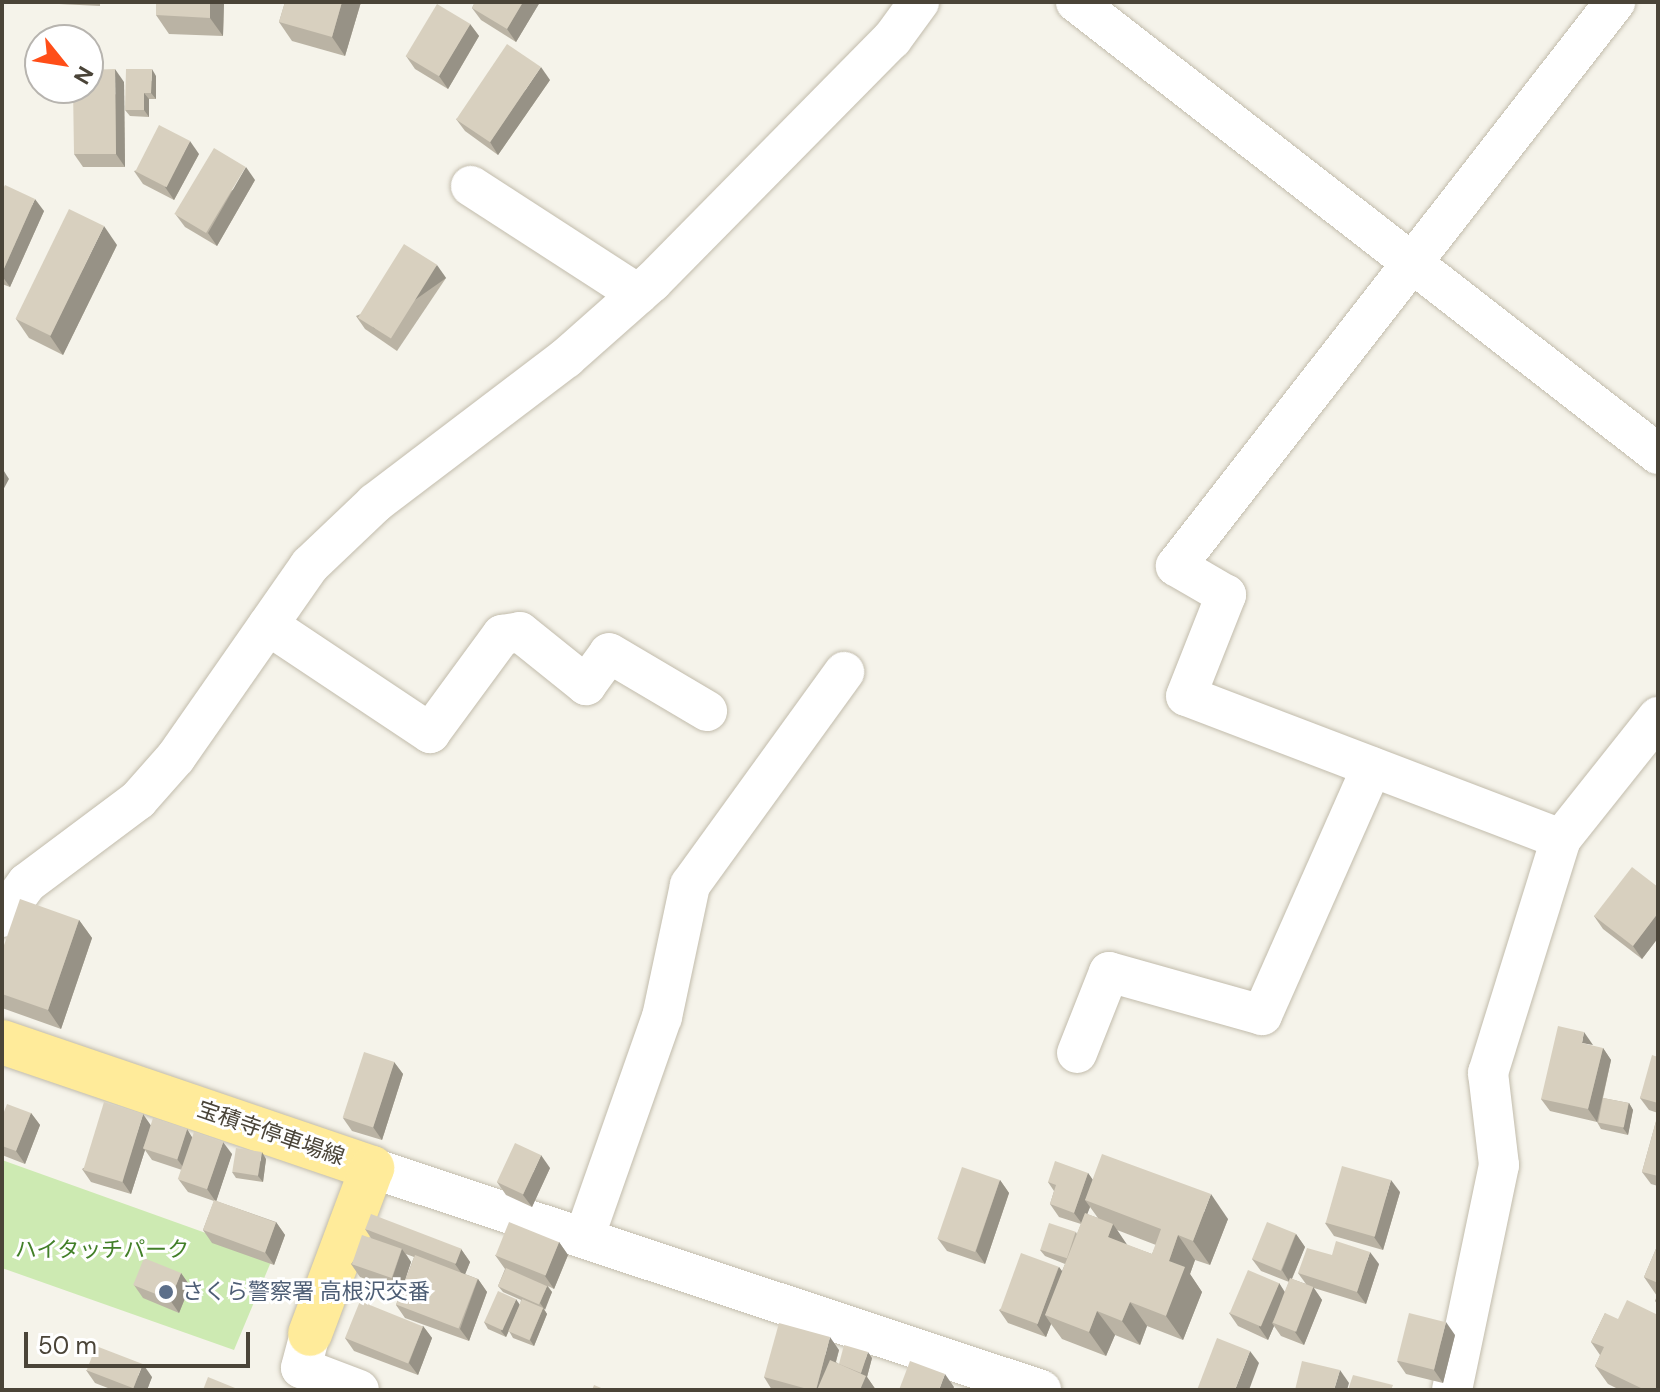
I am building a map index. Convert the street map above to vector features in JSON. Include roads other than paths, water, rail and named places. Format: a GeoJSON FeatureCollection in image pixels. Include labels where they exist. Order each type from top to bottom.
{"type":"FeatureCollection","features":[{"type":"Feature","properties":{"kind":"main road","name":"宝積寺停車場線"},"geometry":{"type":"LineString","coordinates":[[2,1042],[372,1168],[310,1334]]}},
{"type":"Feature","properties":{"kind":"street"},"geometry":{"type":"LineString","coordinates":[[2,917],[27,883],[138,800],[176,757],[310,565],[375,503],[566,358],[638,294],[892,39],[919,2]]}},
{"type":"Feature","properties":{"kind":"street"},"geometry":{"type":"LineString","coordinates":[[1076,2],[1658,454]]}},
{"type":"Feature","properties":{"kind":"street"},"geometry":{"type":"LineString","coordinates":[[1561,839],[1186,696],[1226,595],[1176,566],[1615,2]]}},
{"type":"Feature","properties":{"kind":"street"},"geometry":{"type":"LineString","coordinates":[[471,186],[638,294]]}},
{"type":"Feature","properties":{"kind":"street"},"geometry":{"type":"LineString","coordinates":[[268,625],[430,733],[502,635],[520,632],[586,685],[609,653],[707,711]]}},
{"type":"Feature","properties":{"kind":"street"},"geometry":{"type":"LineString","coordinates":[[584,1238],[662,1017],[690,885],[844,672]]}},
{"type":"Feature","properties":{"kind":"street"},"geometry":{"type":"LineString","coordinates":[[1452,1390],[1499,1165],[1488,1073],[1561,839],[1658,717]]}},
{"type":"Feature","properties":{"kind":"street"},"geometry":{"type":"LineString","coordinates":[[1077,1053],[1109,972],[1262,1015],[1372,767]]}},
{"type":"Feature","properties":{"kind":"street"},"geometry":{"type":"LineString","coordinates":[[372,1168],[1041,1390]]}},
{"type":"Feature","properties":{"kind":"street"},"geometry":{"type":"LineString","coordinates":[[310,1334],[301,1368],[359,1390]]}},
{"type":"Feature","properties":{"kind":"place","name":"さくら警察署 高根沢交番"},"geometry":{"type":"Point","coordinates":[166,1292]}},
{"type":"Feature","properties":{"kind":"park label","name":"ハイタッチパーク"},"geometry":{"type":"Point","coordinates":[102,1250]}}]}
